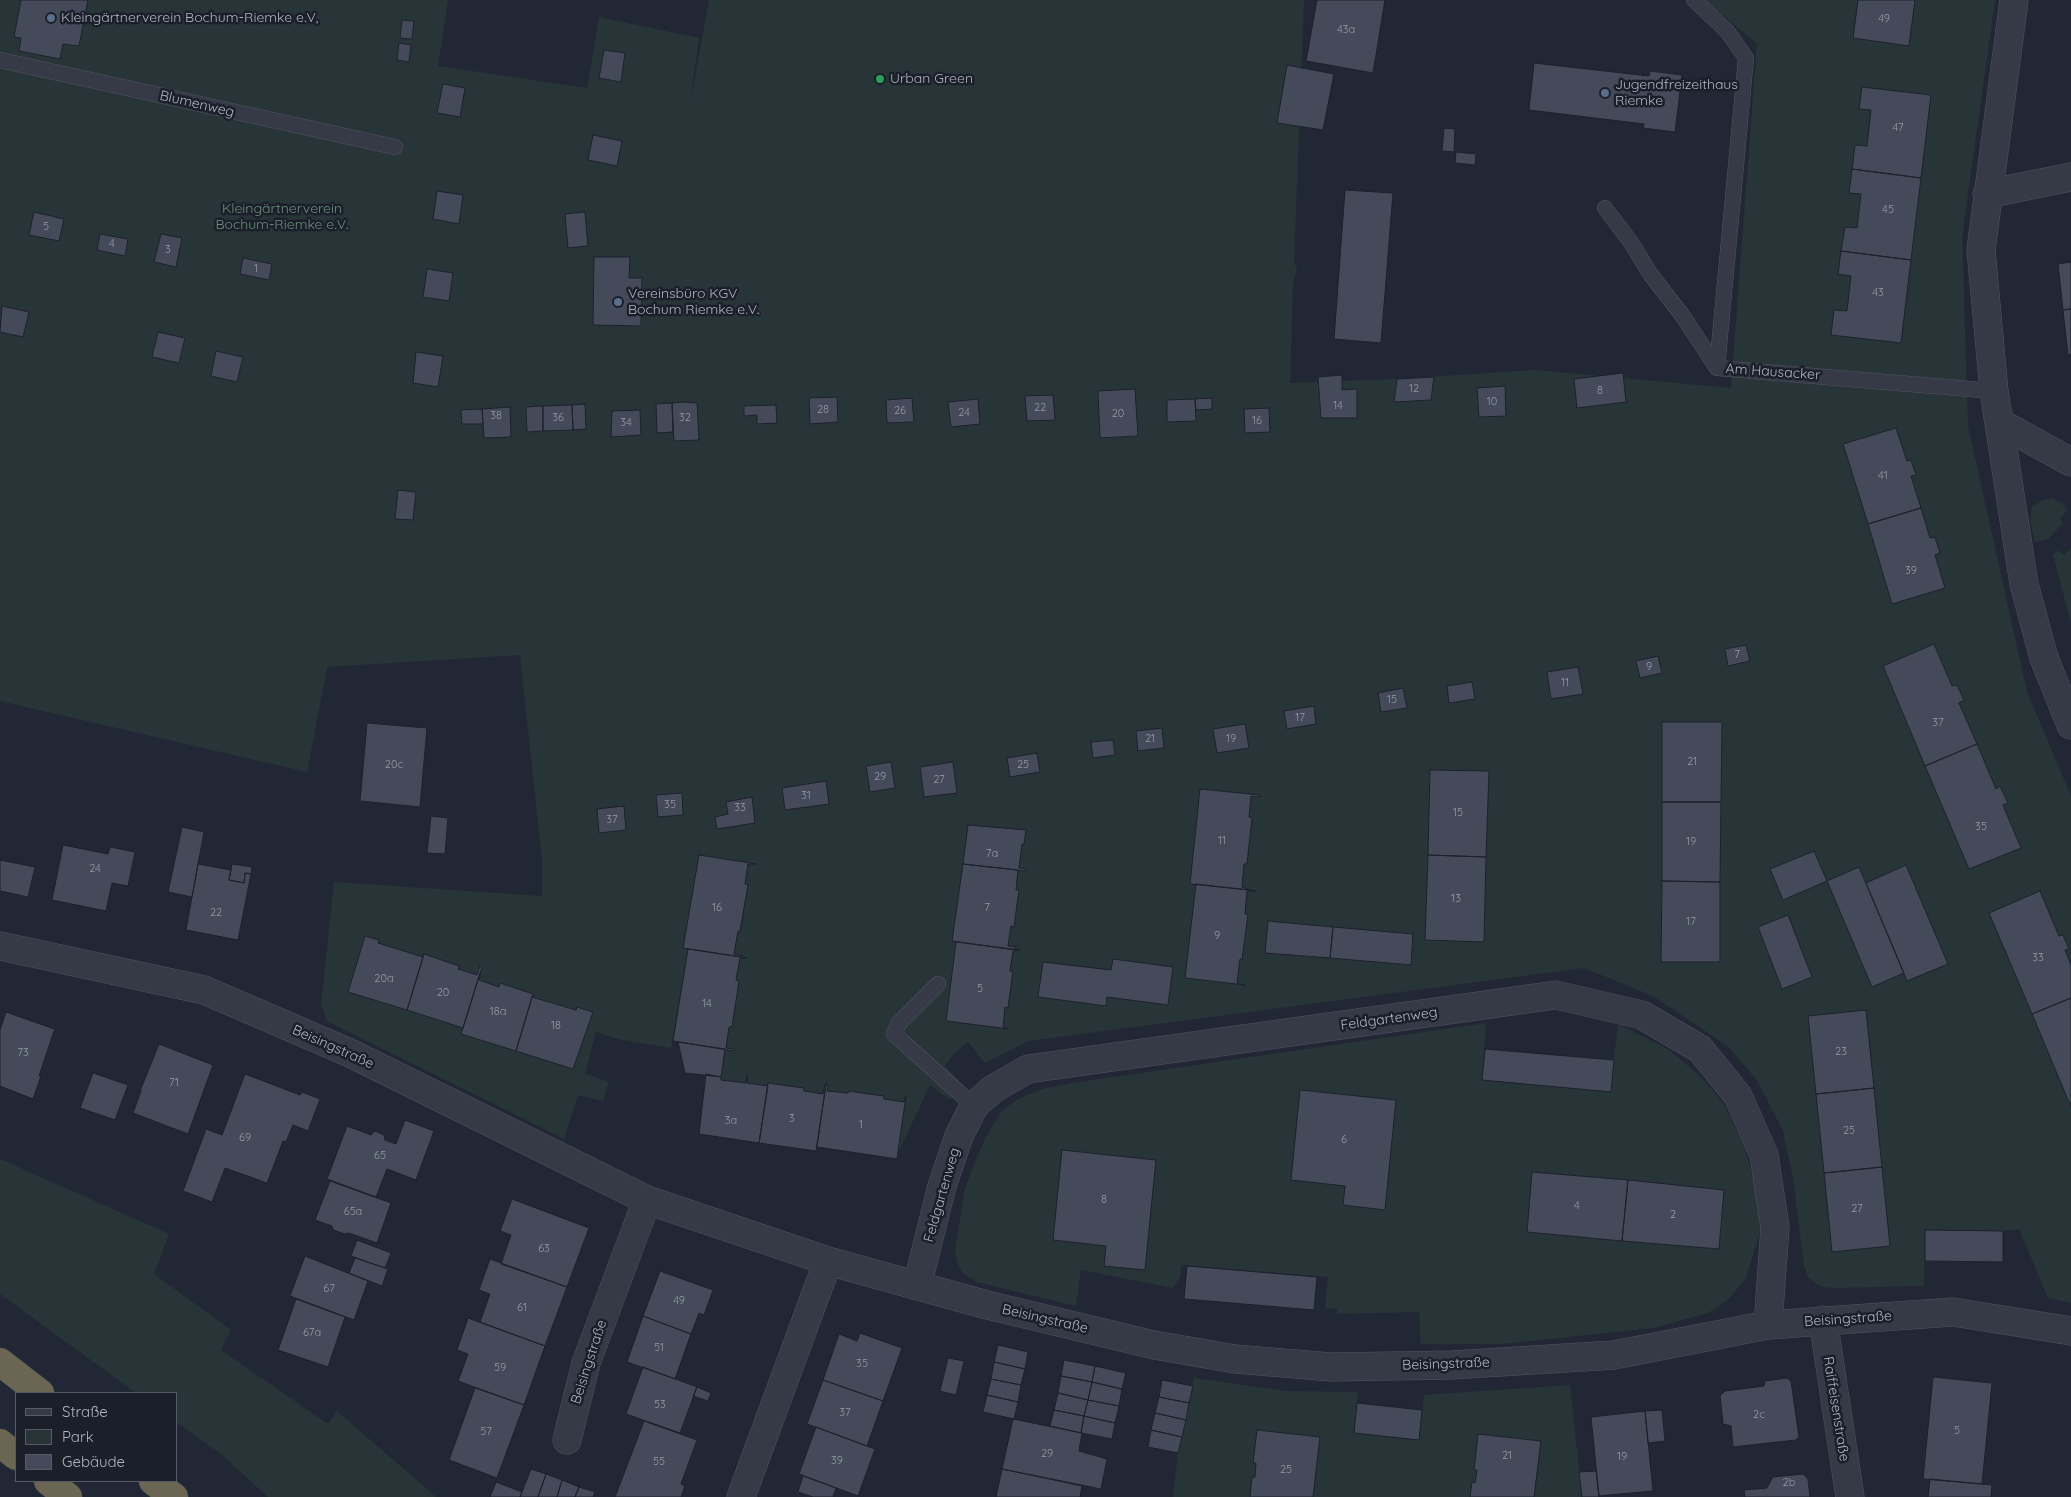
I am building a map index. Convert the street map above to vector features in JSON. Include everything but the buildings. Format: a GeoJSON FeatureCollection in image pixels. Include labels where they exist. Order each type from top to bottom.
{"type":"FeatureCollection","features":[{"type":"Feature","properties":{"kind":"highway"},"geometry":{"type":"LineString","coordinates":[[0,1362],[39,1392]]}},
{"type":"Feature","properties":{"kind":"highway"},"geometry":{"type":"LineString","coordinates":[[0,1443],[15,1455]]}},
{"type":"Feature","properties":{"kind":"highway"},"geometry":{"type":"LineString","coordinates":[[49,1482],[68,1497]]}},
{"type":"Feature","properties":{"kind":"highway"},"geometry":{"type":"LineString","coordinates":[[154,1482],[174,1497]]}},
{"type":"Feature","properties":{"kind":"street"},"geometry":{"type":"LineString","coordinates":[[2014,0],[1981,250],[1994,391],[2024,584],[2044,658],[2071,725]]}},
{"type":"Feature","properties":{"kind":"street"},"geometry":{"type":"LineString","coordinates":[[1988,194],[2071,177]]}},
{"type":"Feature","properties":{"kind":"street"},"geometry":{"type":"LineString","coordinates":[[2000,423],[2071,462]]}},
{"type":"Feature","properties":{"kind":"street","name":"Beisingstraße"},"geometry":{"type":"LineString","coordinates":[[0,946],[204,990],[350,1053],[648,1200],[828,1261],[987,1305],[1154,1345],[1235,1358],[1331,1367],[1452,1365],[1614,1355],[1768,1325],[1954,1312],[2071,1331]]}},
{"type":"Feature","properties":{"kind":"street","name":"Feldgartenweg"},"geometry":{"type":"LineString","coordinates":[[917,1286],[942,1186],[959,1136],[974,1106],[992,1089],[1028,1069],[1556,996],[1642,1016],[1700,1049],[1738,1096],[1764,1155],[1775,1227],[1768,1325]]}},
{"type":"Feature","properties":{"kind":"street","name":"Beisingstraße"},"geometry":{"type":"LineString","coordinates":[[567,1440],[586,1363],[648,1200]]}},
{"type":"Feature","properties":{"kind":"street"},"geometry":{"type":"LineString","coordinates":[[740,1497],[828,1261]]}},
{"type":"Feature","properties":{"kind":"street","name":"Raiffeisenstraße"},"geometry":{"type":"LineString","coordinates":[[1823,1320],[1850,1497]]}},
{"type":"Feature","properties":{"kind":"lane"},"geometry":{"type":"LineString","coordinates":[[1694,0],[1727,31],[1746,58],[1717,368]]}},
{"type":"Feature","properties":{"kind":"lane","name":"Blumenweg"},"geometry":{"type":"LineString","coordinates":[[0,60],[395,148]]}},
{"type":"Feature","properties":{"kind":"lane","name":"Am Hausacker"},"geometry":{"type":"LineString","coordinates":[[1605,208],[1630,240],[1717,368],[1994,391]]}},
{"type":"Feature","properties":{"kind":"lane"},"geometry":{"type":"LineString","coordinates":[[938,984],[899,1023],[894,1034],[974,1106]]}},
{"type":"Feature","properties":{"kind":"green space","name":"Kleingärtnerverein Bochum-Riemke e.V."},"geometry":{"type":"Polygon","coordinates":[[[0,0],[448,0],[438,66],[587,88],[599,17],[699,38],[689,109],[709,0],[1304,0],[1294,262],[1297,270],[1293,282],[1290,383],[1397,379],[1535,370],[1731,388],[1757,44],[1705,0],[1995,0],[1962,237],[1968,426],[2027,692],[2071,796],[2071,1303],[2048,1298],[2019,1229],[2003,1231],[1925,1230],[1924,1286],[1833,1288],[1816,1284],[1808,1277],[1804,1266],[1793,1178],[1783,1131],[1758,1082],[1729,1047],[1653,996],[1584,968],[1028,1041],[985,1063],[968,1042],[954,1054],[945,1066],[962,1084],[950,1100],[930,1085],[898,1153],[905,1096],[904,1102],[884,1099],[884,1096],[848,1091],[848,1093],[827,1091],[828,1085],[825,1084],[823,1094],[804,1091],[804,1088],[768,1083],[768,1086],[747,1083],[747,1075],[746,1083],[721,1080],[725,1049],[734,1049],[726,1048],[729,1027],[732,1027],[739,981],[736,980],[740,958],[747,959],[742,957],[742,955],[734,954],[738,931],[741,931],[748,885],[745,884],[748,864],[754,864],[699,855],[683,948],[688,949],[671,1048],[622,1040],[596,1032],[585,1074],[609,1082],[603,1101],[578,1095],[564,1139],[327,1021],[321,1005],[334,882],[542,896],[542,860],[520,655],[327,667],[307,772],[0,701],[0,0]]]}},
{"type":"Feature","properties":{"kind":"green space"},"geometry":{"type":"Polygon","coordinates":[[[2052,498],[2068,510],[2060,518],[2063,523],[2049,539],[2035,542],[2030,520],[2032,507],[2041,501],[2052,498]]]}},
{"type":"Feature","properties":{"kind":"green space"},"geometry":{"type":"Polygon","coordinates":[[[2071,548],[2071,623],[2053,555],[2058,550],[2064,556],[2071,548]]]}},
{"type":"Feature","properties":{"kind":"green space"},"geometry":{"type":"Polygon","coordinates":[[[1486,1023],[1482,1080],[1610,1092],[1618,1024],[1668,1049],[1701,1077],[1724,1104],[1744,1146],[1758,1194],[1760,1232],[1746,1278],[1730,1298],[1708,1313],[1653,1328],[1502,1344],[1421,1344],[1419,1312],[1337,1314],[1337,1309],[1325,1308],[1328,1277],[1181,1265],[1180,1277],[1173,1288],[1081,1270],[1076,1306],[976,1282],[964,1274],[958,1265],[955,1252],[964,1192],[989,1131],[1002,1111],[1018,1099],[1042,1089],[1072,1083],[1486,1023]]]}},
{"type":"Feature","properties":{"kind":"green space"},"geometry":{"type":"Polygon","coordinates":[[[0,1159],[169,1234],[154,1274],[231,1330],[221,1350],[328,1424],[337,1411],[436,1497],[268,1497],[222,1455],[178,1423],[178,1392],[135,1392],[0,1294],[0,1159]]]}},
{"type":"Feature","properties":{"kind":"green space"},"geometry":{"type":"Polygon","coordinates":[[[1194,1378],[1285,1391],[1358,1392],[1354,1433],[1419,1440],[1424,1395],[1570,1385],[1582,1497],[1173,1497],[1178,1453],[1194,1378]]]}},
{"type":"Feature","properties":{"kind":"place","name":"Kleingärtnerverein Bochum-Riemke e.V,"},"geometry":{"type":"Point","coordinates":[51,18]}},
{"type":"Feature","properties":{"kind":"place","name":"Urban Green"},"geometry":{"type":"Point","coordinates":[880,79]}},
{"type":"Feature","properties":{"kind":"place","name":"Jugendfreizeithaus Riemke"},"geometry":{"type":"Point","coordinates":[1605,93]}},
{"type":"Feature","properties":{"kind":"place","name":"Vereinsbüro KGV Bochum Riemke e.V."},"geometry":{"type":"Point","coordinates":[618,302]}}]}
